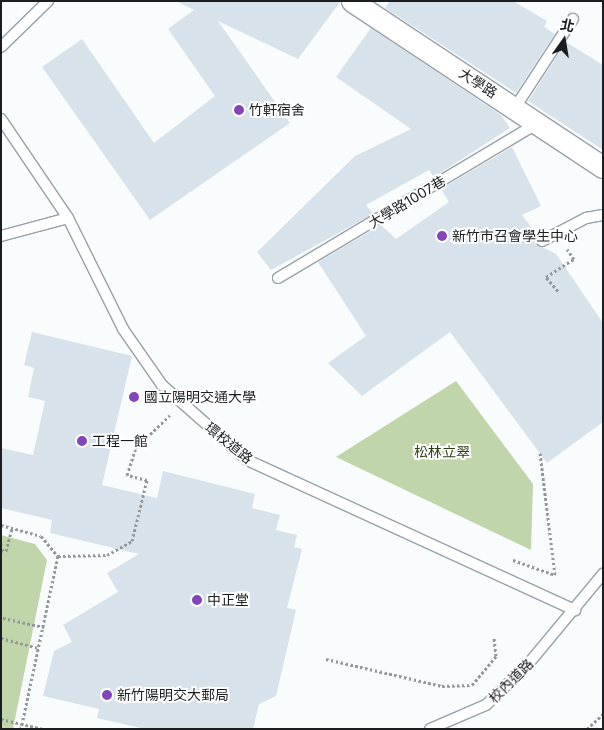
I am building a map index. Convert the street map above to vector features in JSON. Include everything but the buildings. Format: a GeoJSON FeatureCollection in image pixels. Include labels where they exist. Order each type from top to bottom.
{"type":"FeatureCollection","features":[{"type":"Feature","properties":{"kind":"street","name":"大學路"},"geometry":{"type":"LineString","coordinates":[[352,1],[516,106],[535,125],[603,167]]}},
{"type":"Feature","properties":{"kind":"lane"},"geometry":{"type":"LineString","coordinates":[[1,47],[48,1]]}},
{"type":"Feature","properties":{"kind":"lane"},"geometry":{"type":"LineString","coordinates":[[516,106],[573,19]]}},
{"type":"Feature","properties":{"kind":"lane","name":"環校道路"},"geometry":{"type":"LineString","coordinates":[[1,118],[68,218],[123,329],[162,385],[247,460],[575,610]]}},
{"type":"Feature","properties":{"kind":"lane","name":"大學路1007巷"},"geometry":{"type":"LineString","coordinates":[[278,278],[535,125]]}},
{"type":"Feature","properties":{"kind":"lane"},"geometry":{"type":"LineString","coordinates":[[542,241],[603,214]]}},
{"type":"Feature","properties":{"kind":"lane"},"geometry":{"type":"LineString","coordinates":[[1,236],[68,218]]}},
{"type":"Feature","properties":{"kind":"lane"},"geometry":{"type":"LineString","coordinates":[[575,610],[603,574]]}},
{"type":"Feature","properties":{"kind":"lane","name":"校內道路"},"geometry":{"type":"LineString","coordinates":[[430,729],[486,705],[575,610]]}},
{"type":"Feature","properties":{"kind":"path"},"geometry":{"type":"LineString","coordinates":[[557,234],[574,259],[546,277],[558,291]]}},
{"type":"Feature","properties":{"kind":"path"},"geometry":{"type":"LineString","coordinates":[[58,556],[107,555],[132,541],[147,480],[128,475],[136,448],[182,403]]}},
{"type":"Feature","properties":{"kind":"path"},"geometry":{"type":"LineString","coordinates":[[540,453],[555,575]]}},
{"type":"Feature","properties":{"kind":"path"},"geometry":{"type":"LineString","coordinates":[[1,525],[41,536],[58,556]]}},
{"type":"Feature","properties":{"kind":"path"},"geometry":{"type":"LineString","coordinates":[[1,550],[6,551],[12,528]]}},
{"type":"Feature","properties":{"kind":"path"},"geometry":{"type":"LineString","coordinates":[[22,729],[58,556]]}},
{"type":"Feature","properties":{"kind":"path"},"geometry":{"type":"LineString","coordinates":[[1,624],[2,618],[44,627]]}},
{"type":"Feature","properties":{"kind":"path"},"geometry":{"type":"LineString","coordinates":[[1,638],[39,648]]}},
{"type":"Feature","properties":{"kind":"path"},"geometry":{"type":"LineString","coordinates":[[326,659],[442,686],[472,685],[496,656],[494,638]]}},
{"type":"Feature","properties":{"kind":"path"},"geometry":{"type":"LineString","coordinates":[[587,729],[603,714]]}},
{"type":"Feature","properties":{"kind":"path"},"geometry":{"type":"LineString","coordinates":[[1,718],[43,729]]}},
{"type":"Feature","properties":{"kind":"green space","name":"松林立翠"},"geometry":{"type":"Polygon","coordinates":[[[456,381],[533,484],[531,550],[336,457],[456,381]]]}},
{"type":"Feature","properties":{"kind":"green space"},"geometry":{"type":"Polygon","coordinates":[[[1,535],[35,544],[47,560],[13,729],[1,729],[1,535]]]}},
{"type":"Feature","properties":{"kind":"place","name":"竹軒宿舍"},"geometry":{"type":"Point","coordinates":[239,110]}},
{"type":"Feature","properties":{"kind":"place","name":"新竹市召會學生中心"},"geometry":{"type":"Point","coordinates":[442,236]}},
{"type":"Feature","properties":{"kind":"place","name":"國立陽明交通大學"},"geometry":{"type":"Point","coordinates":[134,397]}},
{"type":"Feature","properties":{"kind":"place","name":"工程一館"},"geometry":{"type":"Point","coordinates":[82,441]}},
{"type":"Feature","properties":{"kind":"place","name":"中正堂"},"geometry":{"type":"Point","coordinates":[197,600]}},
{"type":"Feature","properties":{"kind":"place","name":"新竹陽明交大郵局"},"geometry":{"type":"Point","coordinates":[107,695]}}]}
